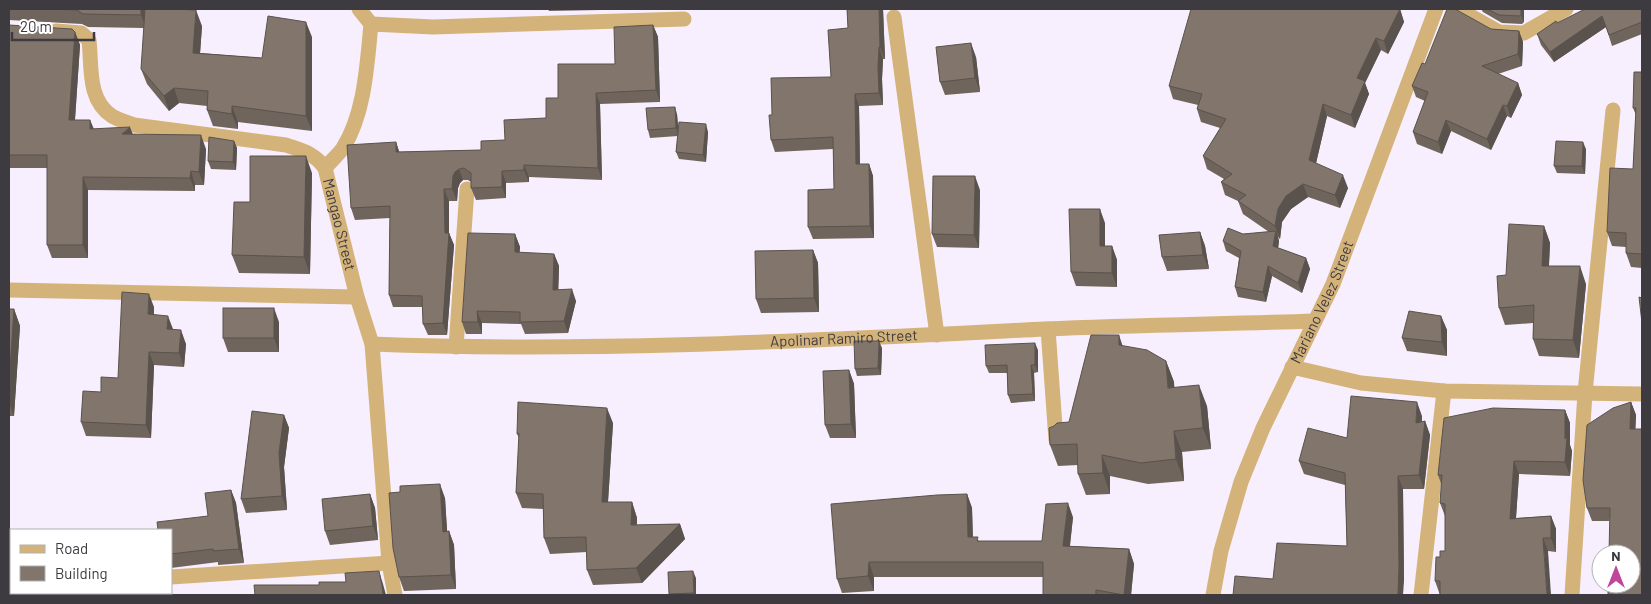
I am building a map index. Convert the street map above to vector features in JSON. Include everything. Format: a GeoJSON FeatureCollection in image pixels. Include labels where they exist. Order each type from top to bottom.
{"type":"FeatureCollection","features":[{"type":"Feature","properties":{"kind":"street"},"geometry":{"type":"LineString","coordinates":[[325,168],[343,148],[361,104],[366,75],[370,24],[359,9]]}},
{"type":"Feature","properties":{"kind":"street","name":"Mariano Velez Street"},"geometry":{"type":"LineString","coordinates":[[1213,595],[1221,551],[1241,482],[1263,428],[1332,284],[1436,9]]}},
{"type":"Feature","properties":{"kind":"street"},"geometry":{"type":"LineString","coordinates":[[1458,9],[1498,32],[1524,33],[1566,9]]}},
{"type":"Feature","properties":{"kind":"street"},"geometry":{"type":"LineString","coordinates":[[894,17],[937,335]]}},
{"type":"Feature","properties":{"kind":"street"},"geometry":{"type":"LineString","coordinates":[[370,24],[433,27],[684,19]]}},
{"type":"Feature","properties":{"kind":"street","name":"Mangao Street"},"geometry":{"type":"LineString","coordinates":[[45,31],[82,33],[89,40],[94,96],[102,108],[113,116],[134,125],[286,145],[306,152],[318,159],[325,168],[357,297],[372,344],[389,562],[396,595]]}},
{"type":"Feature","properties":{"kind":"street"},"geometry":{"type":"LineString","coordinates":[[1572,595],[1585,393],[1613,110]]}},
{"type":"Feature","properties":{"kind":"street"},"geometry":{"type":"LineString","coordinates":[[456,347],[467,189]]}},
{"type":"Feature","properties":{"kind":"street"},"geometry":{"type":"LineString","coordinates":[[9,290],[357,297]]}},
{"type":"Feature","properties":{"kind":"street","name":"Apolinar Ramiro Street"},"geometry":{"type":"LineString","coordinates":[[372,344],[456,347],[661,346],[1048,329],[1315,321]]}},
{"type":"Feature","properties":{"kind":"street"},"geometry":{"type":"LineString","coordinates":[[1048,329],[1056,440]]}},
{"type":"Feature","properties":{"kind":"street"},"geometry":{"type":"LineString","coordinates":[[1292,367],[1361,382],[1444,391],[1642,394]]}},
{"type":"Feature","properties":{"kind":"street"},"geometry":{"type":"LineString","coordinates":[[1420,595],[1444,391]]}},
{"type":"Feature","properties":{"kind":"street"},"geometry":{"type":"LineString","coordinates":[[172,577],[389,562]]}},
{"type":"Feature","properties":{"kind":"building"},"geometry":{"type":"Polygon","coordinates":[[[47,9],[141,9],[141,15],[83,14],[77,10],[47,9]]]}},
{"type":"Feature","properties":{"kind":"building"},"geometry":{"type":"Polygon","coordinates":[[[145,9],[196,10],[193,53],[262,58],[268,16],[306,22],[306,116],[232,106],[232,114],[207,110],[208,91],[174,88],[164,96],[141,69],[145,9]]]}},
{"type":"Feature","properties":{"kind":"building"},"geometry":{"type":"Polygon","coordinates":[[[847,9],[879,9],[879,93],[855,94],[856,164],[869,164],[870,226],[808,227],[808,190],[834,189],[833,137],[771,140],[769,115],[772,115],[771,78],[831,77],[828,30],[848,28],[847,9]]]}},
{"type":"Feature","properties":{"kind":"building"},"geometry":{"type":"Polygon","coordinates":[[[1191,9],[1400,9],[1384,41],[1376,38],[1357,78],[1365,81],[1351,115],[1323,104],[1309,160],[1343,175],[1335,195],[1303,184],[1286,196],[1278,209],[1275,226],[1238,201],[1246,195],[1221,182],[1232,174],[1203,156],[1226,119],[1197,109],[1202,94],[1169,86],[1191,9]]]}},
{"type":"Feature","properties":{"kind":"building"},"geometry":{"type":"Polygon","coordinates":[[[1447,9],[1455,9],[1491,29],[1519,31],[1518,54],[1482,66],[1518,83],[1507,106],[1503,105],[1487,139],[1446,120],[1438,142],[1413,132],[1428,92],[1412,86],[1422,63],[1425,64],[1447,9]]]}},
{"type":"Feature","properties":{"kind":"building"},"geometry":{"type":"Polygon","coordinates":[[[1487,9],[1521,9],[1521,15],[1499,15],[1487,9]]]}},
{"type":"Feature","properties":{"kind":"building"},"geometry":{"type":"Polygon","coordinates":[[[1585,9],[1642,9],[1642,22],[1609,35],[1602,16],[1550,52],[1537,34],[1556,21],[1557,23],[1585,9]]]}},
{"type":"Feature","properties":{"kind":"building"},"geometry":{"type":"Polygon","coordinates":[[[9,25],[72,29],[75,32],[69,120],[90,120],[90,129],[130,127],[122,134],[201,135],[199,172],[191,171],[190,178],[83,177],[83,245],[47,245],[47,155],[9,155],[9,25]]]}},
{"type":"Feature","properties":{"kind":"building"},"geometry":{"type":"Polygon","coordinates":[[[653,25],[656,90],[596,93],[598,168],[524,165],[524,170],[502,171],[502,187],[471,188],[471,173],[464,168],[459,169],[453,176],[452,189],[444,189],[445,233],[449,233],[443,323],[423,324],[422,296],[389,295],[390,206],[351,208],[347,145],[396,142],[396,152],[481,150],[481,141],[505,140],[504,120],[546,118],[546,98],[558,98],[558,64],[615,64],[614,27],[653,25]]]}},
{"type":"Feature","properties":{"kind":"building"},"geometry":{"type":"Polygon","coordinates":[[[971,43],[975,78],[940,82],[936,47],[971,43]]]}},
{"type":"Feature","properties":{"kind":"building"},"geometry":{"type":"Polygon","coordinates":[[[1634,72],[1642,72],[1642,254],[1626,253],[1626,233],[1607,232],[1610,168],[1633,169],[1636,108],[1633,108],[1634,72]]]}},
{"type":"Feature","properties":{"kind":"building"},"geometry":{"type":"Polygon","coordinates":[[[675,107],[676,128],[648,130],[646,108],[675,107]]]}},
{"type":"Feature","properties":{"kind":"building"},"geometry":{"type":"Polygon","coordinates":[[[679,122],[706,124],[703,155],[676,152],[679,122]]]}},
{"type":"Feature","properties":{"kind":"building"},"geometry":{"type":"Polygon","coordinates":[[[209,137],[234,141],[233,162],[208,161],[209,137]]]}},
{"type":"Feature","properties":{"kind":"building"},"geometry":{"type":"Polygon","coordinates":[[[1556,141],[1583,142],[1582,166],[1554,166],[1556,141]]]}},
{"type":"Feature","properties":{"kind":"building"},"geometry":{"type":"Polygon","coordinates":[[[250,156],[306,156],[304,257],[232,255],[234,202],[250,202],[250,156]]]}},
{"type":"Feature","properties":{"kind":"building"},"geometry":{"type":"Polygon","coordinates":[[[933,176],[975,176],[974,235],[932,234],[933,176]]]}},
{"type":"Feature","properties":{"kind":"building"},"geometry":{"type":"Polygon","coordinates":[[[1069,209],[1100,209],[1100,246],[1112,246],[1112,273],[1071,272],[1069,209]]]}},
{"type":"Feature","properties":{"kind":"building"},"geometry":{"type":"Polygon","coordinates":[[[1509,224],[1544,226],[1542,266],[1580,266],[1573,340],[1533,339],[1534,305],[1499,308],[1497,276],[1506,275],[1509,224]]]}},
{"type":"Feature","properties":{"kind":"building"},"geometry":{"type":"Polygon","coordinates":[[[1228,228],[1243,234],[1276,231],[1273,246],[1306,258],[1298,283],[1268,266],[1263,292],[1235,287],[1241,251],[1223,241],[1228,228]]]}},
{"type":"Feature","properties":{"kind":"building"},"geometry":{"type":"Polygon","coordinates":[[[1200,232],[1203,255],[1162,257],[1159,235],[1200,232]]]}},
{"type":"Feature","properties":{"kind":"building"},"geometry":{"type":"Polygon","coordinates":[[[468,233],[515,234],[515,252],[554,254],[553,290],[572,289],[564,321],[520,322],[520,312],[477,311],[478,322],[462,322],[468,233]]]}},
{"type":"Feature","properties":{"kind":"building"},"geometry":{"type":"Polygon","coordinates":[[[813,250],[814,298],[756,299],[755,251],[813,250]]]}},
{"type":"Feature","properties":{"kind":"building"},"geometry":{"type":"Polygon","coordinates":[[[122,292],[149,294],[148,314],[168,316],[167,329],[181,330],[179,353],[149,352],[146,425],[81,422],[83,391],[101,392],[101,377],[118,378],[122,292]]]}},
{"type":"Feature","properties":{"kind":"building"},"geometry":{"type":"Polygon","coordinates":[[[1639,297],[1642,298],[1642,323],[1639,297]]]}},
{"type":"Feature","properties":{"kind":"building"},"geometry":{"type":"Polygon","coordinates":[[[223,308],[274,308],[274,338],[223,338],[223,308]]]}},
{"type":"Feature","properties":{"kind":"building"},"geometry":{"type":"Polygon","coordinates":[[[9,309],[14,309],[9,384],[9,309]]]}},
{"type":"Feature","properties":{"kind":"building"},"geometry":{"type":"Polygon","coordinates":[[[1409,311],[1441,316],[1442,342],[1402,338],[1409,311]]]}},
{"type":"Feature","properties":{"kind":"building"},"geometry":{"type":"Polygon","coordinates":[[[1091,335],[1119,335],[1119,345],[1147,350],[1166,361],[1168,388],[1199,385],[1203,428],[1174,431],[1176,459],[1141,463],[1102,455],[1103,473],[1078,474],[1077,444],[1050,445],[1049,428],[1057,423],[1069,422],[1091,335]]]}},
{"type":"Feature","properties":{"kind":"building"},"geometry":{"type":"Polygon","coordinates":[[[854,341],[879,341],[878,368],[855,369],[854,341]]]}},
{"type":"Feature","properties":{"kind":"building"},"geometry":{"type":"Polygon","coordinates":[[[1035,343],[1035,365],[1031,365],[1033,394],[1008,395],[1007,365],[986,366],[985,345],[1035,343]]]}},
{"type":"Feature","properties":{"kind":"building"},"geometry":{"type":"Polygon","coordinates":[[[849,370],[851,424],[825,425],[823,371],[849,370]]]}},
{"type":"Feature","properties":{"kind":"building"},"geometry":{"type":"Polygon","coordinates":[[[1351,396],[1417,402],[1416,423],[1425,421],[1419,475],[1398,476],[1398,595],[1233,595],[1235,576],[1273,579],[1277,543],[1347,546],[1345,473],[1299,461],[1308,428],[1347,438],[1351,396]]]}},
{"type":"Feature","properties":{"kind":"building"},"geometry":{"type":"Polygon","coordinates":[[[518,402],[607,408],[602,502],[632,502],[631,525],[680,524],[636,568],[587,570],[586,537],[544,538],[543,494],[516,493],[519,433],[517,434],[518,402]]]}},
{"type":"Feature","properties":{"kind":"building"},"geometry":{"type":"Polygon","coordinates":[[[1631,402],[1630,429],[1642,429],[1642,595],[1608,595],[1641,594],[1641,544],[1609,544],[1610,508],[1587,508],[1583,480],[1587,425],[1613,408],[1631,402]]]}},
{"type":"Feature","properties":{"kind":"building"},"geometry":{"type":"Polygon","coordinates":[[[1493,408],[1565,410],[1565,439],[1567,437],[1565,462],[1514,461],[1510,519],[1551,516],[1551,538],[1543,538],[1547,595],[1440,595],[1440,581],[1435,581],[1436,557],[1440,557],[1440,551],[1445,551],[1445,504],[1440,503],[1442,475],[1438,475],[1444,418],[1493,408]]]}},
{"type":"Feature","properties":{"kind":"building"},"geometry":{"type":"Polygon","coordinates":[[[252,411],[284,415],[279,453],[282,496],[241,499],[252,411]]]}},
{"type":"Feature","properties":{"kind":"building"},"geometry":{"type":"Polygon","coordinates":[[[440,484],[443,532],[449,531],[451,575],[399,577],[393,548],[389,493],[400,492],[400,486],[440,484]]]}},
{"type":"Feature","properties":{"kind":"building"},"geometry":{"type":"Polygon","coordinates":[[[231,490],[239,549],[213,551],[213,549],[172,554],[172,529],[158,529],[157,522],[208,516],[205,493],[231,490]]]}},
{"type":"Feature","properties":{"kind":"building"},"geometry":{"type":"Polygon","coordinates":[[[370,494],[373,526],[325,531],[322,499],[370,494]]]}},
{"type":"Feature","properties":{"kind":"building"},"geometry":{"type":"Polygon","coordinates":[[[967,494],[968,537],[978,537],[977,541],[1042,541],[1046,504],[1068,503],[1063,546],[1129,549],[1124,595],[1096,590],[1096,595],[1043,595],[1043,562],[869,562],[868,576],[837,579],[831,504],[967,494]]]}},
{"type":"Feature","properties":{"kind":"building"},"geometry":{"type":"Polygon","coordinates":[[[379,571],[383,595],[255,595],[254,585],[319,585],[319,582],[346,582],[345,573],[379,571]]]}},
{"type":"Feature","properties":{"kind":"building"},"geometry":{"type":"Polygon","coordinates":[[[693,571],[694,593],[669,594],[668,572],[693,571]]]}},
{"type":"Feature","properties":{"kind":"building"},"geometry":{"type":"Polygon","coordinates":[[[90,594],[119,594],[119,595],[90,594]]]}}]}
